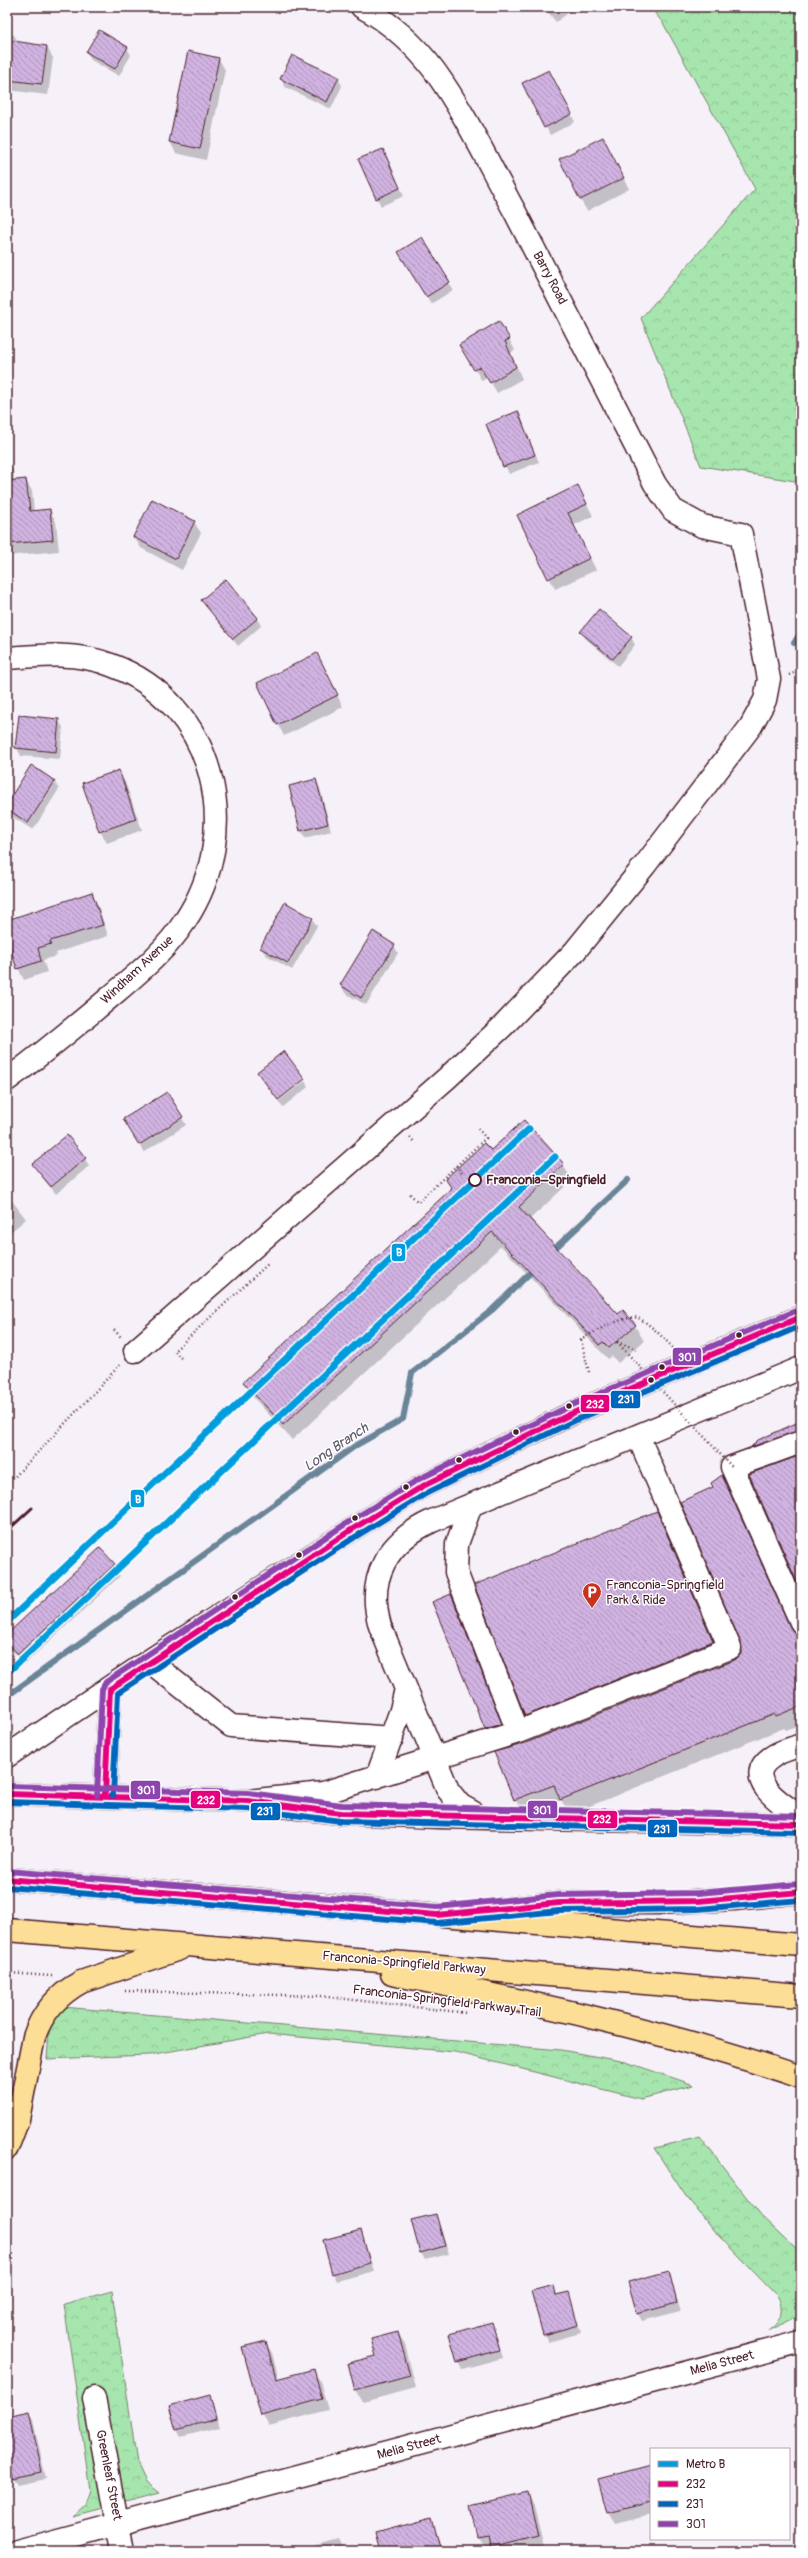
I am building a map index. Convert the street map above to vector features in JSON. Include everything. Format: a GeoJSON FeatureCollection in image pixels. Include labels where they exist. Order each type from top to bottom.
{"type":"FeatureCollection","features":[{"type":"Feature","properties":{"kind":"main road"},"geometry":{"type":"LineString","coordinates":[[7,1879],[801,1945]]}},
{"type":"Feature","properties":{"kind":"main road"},"geometry":{"type":"LineString","coordinates":[[437,1915],[558,1903],[690,1901],[801,1892]]}},
{"type":"Feature","properties":{"kind":"main road","name":"Franconia-Springfield Parkway"},"geometry":{"type":"LineString","coordinates":[[7,1930],[801,1996]]}},
{"type":"Feature","properties":{"kind":"main road"},"geometry":{"type":"LineString","coordinates":[[7,2148],[18,2119],[34,2037],[38,2026],[54,2003],[67,1990],[81,1982],[189,1946]]}},
{"type":"Feature","properties":{"kind":"main road"},"geometry":{"type":"LineString","coordinates":[[287,1954],[596,2017],[726,2052],[801,2077]]}},
{"type":"Feature","properties":{"kind":"street","name":"Barry Road"},"geometry":{"type":"LineString","coordinates":[[135,1352],[447,1078],[503,1026],[575,951],[645,865],[755,719],[765,700],[768,679],[741,534],[702,526],[673,510],[655,484],[568,313],[456,104],[434,70],[417,50],[393,29],[362,7]]}},
{"type":"Feature","properties":{"kind":"street","name":"Windham Avenue"},"geometry":{"type":"LineString","coordinates":[[7,658],[57,655],[93,660],[129,672],[158,691],[175,707],[195,735],[208,766],[216,819],[212,863],[203,890],[173,939],[140,971],[7,1080]]}},
{"type":"Feature","properties":{"kind":"street"},"geometry":{"type":"LineString","coordinates":[[7,1756],[148,1661],[388,1506],[450,1472],[573,1413],[801,1317]]}},
{"type":"Feature","properties":{"kind":"street"},"geometry":{"type":"LineString","coordinates":[[481,1817],[454,1798],[434,1757],[377,1615],[377,1591],[383,1564],[397,1542],[407,1534],[471,1506],[801,1368]]}},
{"type":"Feature","properties":{"kind":"street"},"geometry":{"type":"LineString","coordinates":[[248,1801],[323,1793],[377,1777],[434,1757],[518,1732],[730,1648],[638,1436]]}},
{"type":"Feature","properties":{"kind":"street"},"geometry":{"type":"LineString","coordinates":[[801,1442],[732,1467],[801,1622]]}},
{"type":"Feature","properties":{"kind":"street"},"geometry":{"type":"LineString","coordinates":[[471,1506],[460,1532],[455,1555],[456,1572],[461,1590],[518,1732]]}},
{"type":"Feature","properties":{"kind":"street"},"geometry":{"type":"LineString","coordinates":[[148,1661],[231,1726],[392,1738]]}},
{"type":"Feature","properties":{"kind":"street"},"geometry":{"type":"LineString","coordinates":[[105,1796],[110,1688]]}},
{"type":"Feature","properties":{"kind":"street"},"geometry":{"type":"LineString","coordinates":[[377,1777],[392,1738],[406,1689]]}},
{"type":"Feature","properties":{"kind":"street"},"geometry":{"type":"LineString","coordinates":[[801,1745],[772,1757],[763,1767],[762,1774],[764,1788],[768,1794],[801,1817]]}},
{"type":"Feature","properties":{"kind":"street"},"geometry":{"type":"LineString","coordinates":[[7,1794],[248,1801],[324,1812],[801,1824]]}},
{"type":"Feature","properties":{"kind":"street","name":"Melia Street"},"geometry":{"type":"LineString","coordinates":[[16,2551],[801,2342]]}},
{"type":"Feature","properties":{"kind":"street","name":"Greenleaf Street"},"geometry":{"type":"LineString","coordinates":[[94,2398],[122,2551]]}},
{"type":"Feature","properties":{"kind":"path"},"geometry":{"type":"LineString","coordinates":[[410,1194],[418,1202],[486,1138],[478,1129]]}},
{"type":"Feature","properties":{"kind":"path"},"geometry":{"type":"LineString","coordinates":[[456,1166],[463,1174]]}},
{"type":"Feature","properties":{"kind":"path"},"geometry":{"type":"LineString","coordinates":[[589,1372],[581,1340],[595,1331],[629,1318],[638,1318],[665,1340]]}},
{"type":"Feature","properties":{"kind":"path"},"geometry":{"type":"LineString","coordinates":[[639,1350],[617,1342],[732,1467]]}},
{"type":"Feature","properties":{"kind":"path"},"geometry":{"type":"LineString","coordinates":[[7,1485],[39,1454],[106,1378],[135,1352]]}},
{"type":"Feature","properties":{"kind":"path"},"geometry":{"type":"LineString","coordinates":[[7,1973],[54,1976]]}},
{"type":"Feature","properties":{"kind":"path","name":"Franconia-Springfield Parkway Trail"},"geometry":{"type":"LineString","coordinates":[[120,1992],[320,1996],[472,2014]]}},
{"type":"Feature","properties":{"kind":"green space"},"geometry":{"type":"Polygon","coordinates":[[[650,7],[801,7],[801,482],[701,466],[641,318],[755,189],[663,23],[650,7]]]}},
{"type":"Feature","properties":{"kind":"green space"},"geometry":{"type":"Polygon","coordinates":[[[51,2006],[561,2050],[626,2062],[694,2085],[641,2099],[455,2052],[268,2034],[149,2055],[47,2059],[51,2006]]]}},
{"type":"Feature","properties":{"kind":"green space"},"geometry":{"type":"Polygon","coordinates":[[[700,2137],[761,2216],[801,2254],[801,2315],[767,2331],[775,2325],[780,2317],[781,2307],[778,2297],[714,2231],[685,2195],[654,2148],[700,2137]]]}},
{"type":"Feature","properties":{"kind":"green space"},"geometry":{"type":"Polygon","coordinates":[[[112,2291],[137,2463],[146,2482],[160,2493],[72,2516],[85,2504],[90,2490],[64,2304],[112,2291]]]}},
{"type":"Feature","properties":{"kind":"building"},"geometry":{"type":"Polygon","coordinates":[[[99,30],[128,47],[115,69],[86,52],[99,30]]]}},
{"type":"Feature","properties":{"kind":"building"},"geometry":{"type":"Polygon","coordinates":[[[7,40],[47,46],[42,84],[7,80],[7,40]]]}},
{"type":"Feature","properties":{"kind":"building"},"geometry":{"type":"Polygon","coordinates":[[[188,51],[219,58],[200,149],[169,142],[188,51]]]}},
{"type":"Feature","properties":{"kind":"building"},"geometry":{"type":"Polygon","coordinates":[[[292,55],[339,77],[327,102],[280,79],[292,55]]]}},
{"type":"Feature","properties":{"kind":"building"},"geometry":{"type":"Polygon","coordinates":[[[549,70],[572,114],[544,128],[522,83],[549,70]]]}},
{"type":"Feature","properties":{"kind":"building"},"geometry":{"type":"Polygon","coordinates":[[[603,137],[624,178],[580,200],[559,159],[603,137]]]}},
{"type":"Feature","properties":{"kind":"building"},"geometry":{"type":"Polygon","coordinates":[[[383,149],[400,188],[376,199],[358,159],[383,149]]]}},
{"type":"Feature","properties":{"kind":"building"},"geometry":{"type":"Polygon","coordinates":[[[422,237],[450,282],[426,297],[398,252],[422,237]]]}},
{"type":"Feature","properties":{"kind":"building"},"geometry":{"type":"Polygon","coordinates":[[[499,321],[510,339],[505,341],[516,367],[490,383],[480,367],[474,370],[459,345],[499,321]]]}},
{"type":"Feature","properties":{"kind":"building"},"geometry":{"type":"Polygon","coordinates":[[[518,411],[535,455],[503,467],[486,424],[518,411]]]}},
{"type":"Feature","properties":{"kind":"building"},"geometry":{"type":"Polygon","coordinates":[[[26,479],[30,511],[50,509],[53,540],[7,544],[7,481],[26,479]]]}},
{"type":"Feature","properties":{"kind":"building"},"geometry":{"type":"Polygon","coordinates":[[[578,485],[587,504],[568,513],[590,558],[548,579],[517,515],[578,485]]]}},
{"type":"Feature","properties":{"kind":"building"},"geometry":{"type":"Polygon","coordinates":[[[152,499],[195,521],[176,559],[133,537],[152,499]]]}},
{"type":"Feature","properties":{"kind":"building"},"geometry":{"type":"Polygon","coordinates":[[[226,579],[258,618],[233,639],[201,600],[226,579]]]}},
{"type":"Feature","properties":{"kind":"building"},"geometry":{"type":"Polygon","coordinates":[[[599,609],[632,637],[613,659],[580,632],[599,609]]]}},
{"type":"Feature","properties":{"kind":"building"},"geometry":{"type":"Polygon","coordinates":[[[317,653],[338,695],[277,725],[257,683],[317,653]]]}},
{"type":"Feature","properties":{"kind":"building"},"geometry":{"type":"Polygon","coordinates":[[[19,715],[59,719],[56,752],[15,748],[19,715]]]}},
{"type":"Feature","properties":{"kind":"building"},"geometry":{"type":"Polygon","coordinates":[[[31,765],[55,781],[28,823],[7,809],[7,803],[31,765]]]}},
{"type":"Feature","properties":{"kind":"building"},"geometry":{"type":"Polygon","coordinates":[[[119,770],[136,819],[99,832],[82,783],[119,770]]]}},
{"type":"Feature","properties":{"kind":"building"},"geometry":{"type":"Polygon","coordinates":[[[316,779],[328,824],[300,831],[289,786],[316,779]]]}},
{"type":"Feature","properties":{"kind":"building"},"geometry":{"type":"Polygon","coordinates":[[[92,892],[103,925],[50,941],[51,944],[38,948],[41,961],[17,969],[7,938],[7,920],[92,892]]]}},
{"type":"Feature","properties":{"kind":"building"},"geometry":{"type":"Polygon","coordinates":[[[285,902],[313,918],[288,963],[260,948],[285,902]]]}},
{"type":"Feature","properties":{"kind":"building"},"geometry":{"type":"Polygon","coordinates":[[[373,931],[395,945],[361,998],[340,985],[373,931]]]}},
{"type":"Feature","properties":{"kind":"building"},"geometry":{"type":"Polygon","coordinates":[[[284,1051],[305,1079],[278,1100],[257,1072],[284,1051]]]}},
{"type":"Feature","properties":{"kind":"building"},"geometry":{"type":"Polygon","coordinates":[[[167,1092],[183,1117],[139,1145],[123,1119],[167,1092]]]}},
{"type":"Feature","properties":{"kind":"building"},"geometry":{"type":"Polygon","coordinates":[[[524,1120],[564,1164],[519,1207],[618,1314],[623,1310],[636,1325],[609,1348],[603,1342],[599,1345],[492,1232],[283,1425],[243,1382],[452,1188],[445,1179],[484,1143],[491,1150],[524,1120]]]}},
{"type":"Feature","properties":{"kind":"building"},"geometry":{"type":"Polygon","coordinates":[[[67,1135],[86,1158],[51,1187],[32,1164],[67,1135]]]}},
{"type":"Feature","properties":{"kind":"building"},"geometry":{"type":"Polygon","coordinates":[[[801,1421],[801,1430],[751,1447],[758,1440],[801,1421]]]}},
{"type":"Feature","properties":{"kind":"building"},"geometry":{"type":"Polygon","coordinates":[[[801,1455],[801,1591],[749,1474],[801,1455]]]}},
{"type":"Feature","properties":{"kind":"building"},"geometry":{"type":"Polygon","coordinates":[[[722,1475],[790,1627],[794,1632],[801,1634],[801,1706],[776,1716],[775,1714],[560,1800],[554,1785],[514,1800],[494,1752],[523,1744],[735,1660],[740,1655],[741,1643],[680,1502],[713,1487],[711,1483],[722,1475]]]}},
{"type":"Feature","properties":{"kind":"building"},"geometry":{"type":"Polygon","coordinates":[[[657,1511],[713,1641],[525,1716],[474,1585],[657,1511]]]}},
{"type":"Feature","properties":{"kind":"building"},"geometry":{"type":"Polygon","coordinates":[[[100,1548],[115,1564],[18,1654],[7,1642],[7,1634],[100,1548]]]}},
{"type":"Feature","properties":{"kind":"building"},"geometry":{"type":"Polygon","coordinates":[[[451,1594],[502,1724],[485,1729],[432,1602],[451,1594]]]}},
{"type":"Feature","properties":{"kind":"building"},"geometry":{"type":"Polygon","coordinates":[[[436,2214],[445,2246],[420,2253],[411,2220],[436,2214]]]}},
{"type":"Feature","properties":{"kind":"building"},"geometry":{"type":"Polygon","coordinates":[[[361,2230],[370,2263],[332,2274],[323,2240],[361,2230]]]}},
{"type":"Feature","properties":{"kind":"building"},"geometry":{"type":"Polygon","coordinates":[[[669,2271],[677,2303],[637,2314],[628,2282],[669,2271]]]}},
{"type":"Feature","properties":{"kind":"building"},"geometry":{"type":"Polygon","coordinates":[[[554,2285],[556,2295],[569,2292],[578,2325],[543,2335],[531,2291],[554,2285]]]}},
{"type":"Feature","properties":{"kind":"building"},"geometry":{"type":"Polygon","coordinates":[[[492,2322],[500,2350],[457,2362],[449,2334],[492,2322]]]}},
{"type":"Feature","properties":{"kind":"building"},"geometry":{"type":"Polygon","coordinates":[[[398,2332],[410,2376],[355,2391],[348,2363],[376,2356],[371,2339],[398,2332]]]}},
{"type":"Feature","properties":{"kind":"building"},"geometry":{"type":"Polygon","coordinates":[[[266,2341],[276,2379],[314,2369],[322,2399],[261,2416],[242,2347],[266,2341]]]}},
{"type":"Feature","properties":{"kind":"building"},"geometry":{"type":"Polygon","coordinates":[[[210,2395],[216,2419],[176,2430],[169,2406],[210,2395]]]}},
{"type":"Feature","properties":{"kind":"building"},"geometry":{"type":"Polygon","coordinates":[[[29,2412],[42,2472],[13,2478],[7,2451],[7,2417],[29,2412]]]}},
{"type":"Feature","properties":{"kind":"building"},"geometry":{"type":"Polygon","coordinates":[[[650,2465],[650,2502],[607,2513],[598,2479],[650,2465]]]}},
{"type":"Feature","properties":{"kind":"building"},"geometry":{"type":"Polygon","coordinates":[[[528,2492],[538,2536],[490,2548],[488,2537],[477,2539],[470,2506],[528,2492]]]}},
{"type":"Feature","properties":{"kind":"building"},"geometry":{"type":"Polygon","coordinates":[[[431,2517],[439,2548],[428,2551],[381,2551],[376,2532],[431,2517]]]}},
{"type":"Feature","properties":{"kind":"waterway","name":"Long Branch"},"geometry":{"type":"LineString","coordinates":[[794,643],[801,632]]}},
{"type":"Feature","properties":{"kind":"waterway","name":"Long Branch"},"geometry":{"type":"LineString","coordinates":[[551,1252],[628,1180]]}},
{"type":"Feature","properties":{"kind":"waterway","name":"Long Branch"},"geometry":{"type":"LineString","coordinates":[[10,1694],[355,1446],[403,1419],[412,1373],[492,1310],[536,1267]]}},
{"type":"Feature","properties":{"kind":"railway"},"geometry":{"type":"LineString","coordinates":[[7,1531],[32,1508]]}},
{"type":"Feature","properties":{"kind":"metro line","name":"B"},"geometry":{"type":"LineString","coordinates":[[7,1622],[529,1129]]}},
{"type":"Feature","properties":{"kind":"metro line","name":"B"},"geometry":{"type":"LineString","coordinates":[[7,1673],[555,1157]]}},
{"type":"Feature","properties":{"kind":"transit line","name":"301"},"geometry":{"type":"LineString","coordinates":[[97,1795],[102,1689],[106,1682],[347,1523],[419,1479],[570,1406],[798,1310]]}},
{"type":"Feature","properties":{"kind":"transit line","name":"232"},"geometry":{"type":"LineString","coordinates":[[105,1795],[110,1689],[351,1530],[423,1486],[573,1413],[801,1317]]}},
{"type":"Feature","properties":{"kind":"transit line","name":"231"},"geometry":{"type":"LineString","coordinates":[[113,1795],[118,1693],[355,1537],[427,1493],[576,1420],[801,1326]]}},
{"type":"Feature","properties":{"kind":"transit line","name":"301"},"geometry":{"type":"LineString","coordinates":[[7,1786],[248,1793],[342,1805],[801,1816]]}},
{"type":"Feature","properties":{"kind":"transit line","name":"232"},"geometry":{"type":"LineString","coordinates":[[7,1794],[248,1801],[341,1813],[801,1824]]}},
{"type":"Feature","properties":{"kind":"transit line","name":"231"},"geometry":{"type":"LineString","coordinates":[[7,1802],[247,1809],[341,1821],[801,1832]]}},
{"type":"Feature","properties":{"kind":"transit line","name":"301"},"geometry":{"type":"LineString","coordinates":[[8,1871],[437,1907],[558,1895],[698,1893],[800,1884]]}},
{"type":"Feature","properties":{"kind":"transit line","name":"232"},"geometry":{"type":"LineString","coordinates":[[7,1879],[437,1915],[559,1903],[698,1901],[801,1892]]}},
{"type":"Feature","properties":{"kind":"transit line","name":"231"},"geometry":{"type":"LineString","coordinates":[[7,1887],[437,1923],[559,1911],[698,1909],[801,1900]]}},
{"type":"Feature","properties":{"kind":"place","name":"Franconia–Springfield"},"geometry":{"type":"Point","coordinates":[475,1180]}},
{"type":"Feature","properties":{"kind":"place","name":"Franconia-Springfield Park & Ride"},"geometry":{"type":"Point","coordinates":[592,1609]}}]}
